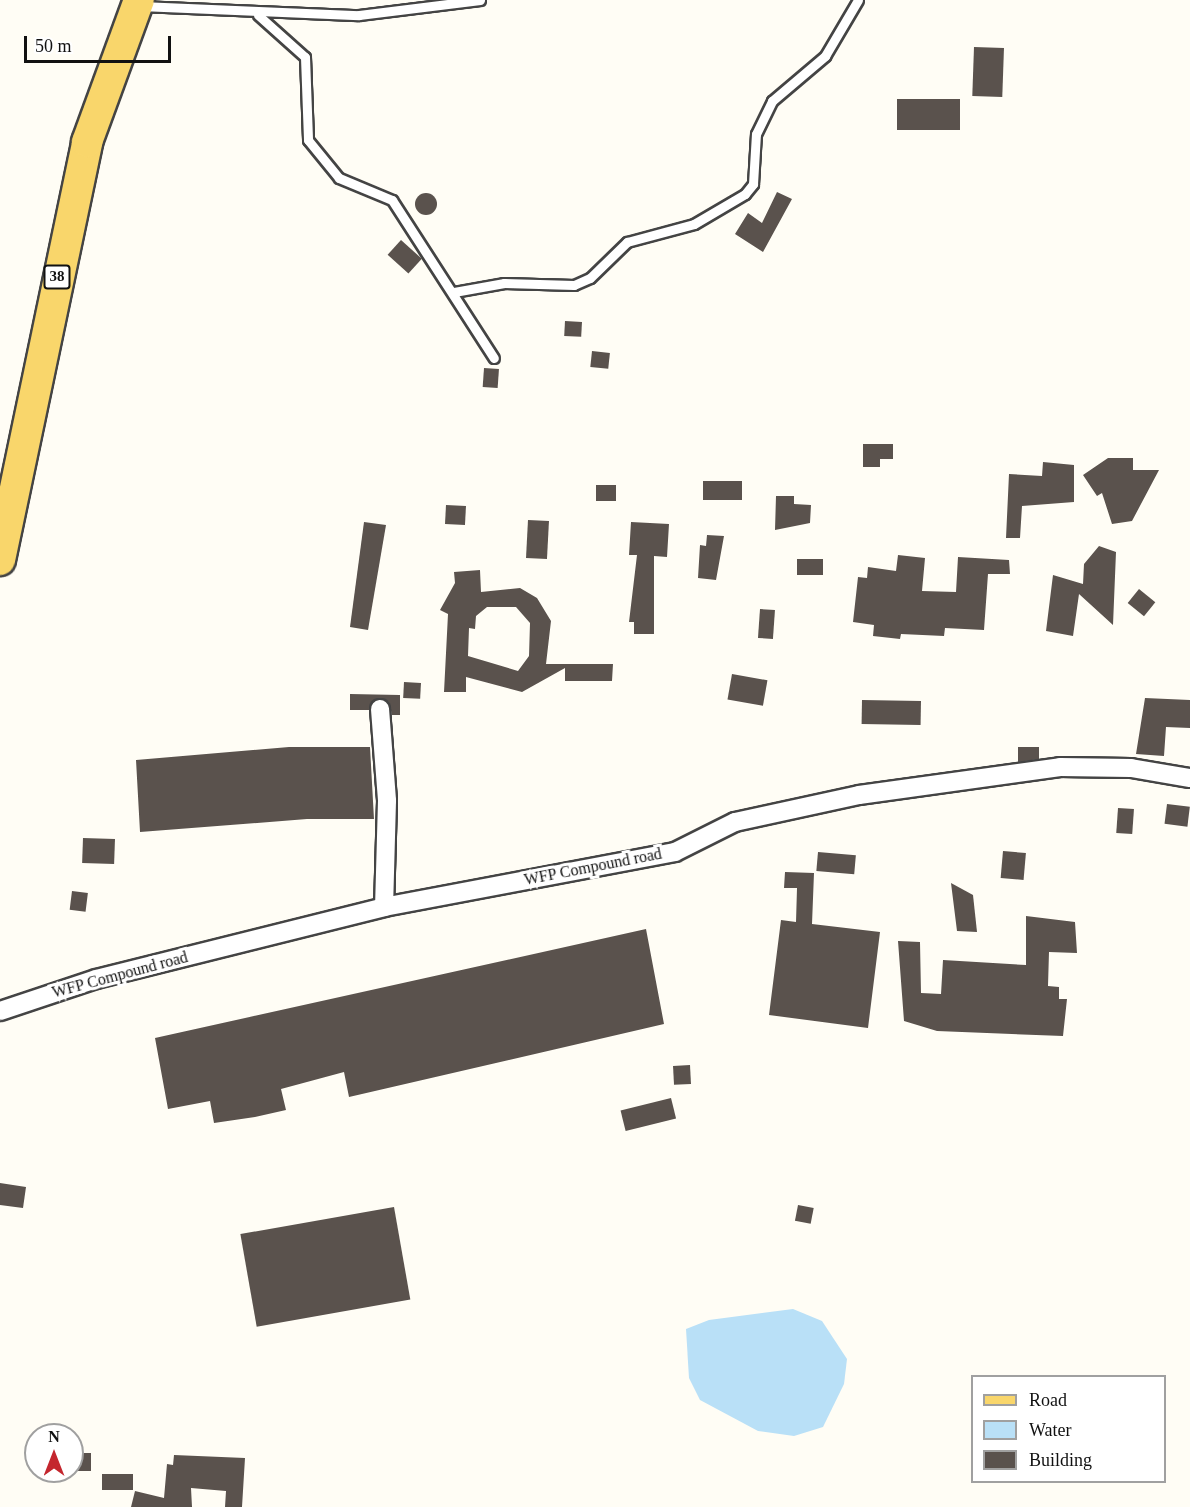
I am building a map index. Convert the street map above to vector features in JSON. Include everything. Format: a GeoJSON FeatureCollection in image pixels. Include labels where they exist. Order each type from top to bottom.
{"type":"FeatureCollection","features":[{"type":"Feature","properties":{"kind":"main road","name":"38"},"geometry":{"type":"LineString","coordinates":[[0,560],[87,142],[139,3]]}},
{"type":"Feature","properties":{"kind":"street"},"geometry":{"type":"LineString","coordinates":[[380,709],[387,801],[384,908]]}},
{"type":"Feature","properties":{"kind":"street","name":"WFP Compound road"},"geometry":{"type":"LineString","coordinates":[[0,1011],[96,979],[384,908],[675,852],[735,822],[859,795],[1060,766],[1131,768],[1190,778]]}},
{"type":"Feature","properties":{"kind":"lane"},"geometry":{"type":"LineString","coordinates":[[139,3],[258,15],[359,15],[480,0]]}},
{"type":"Feature","properties":{"kind":"lane"},"geometry":{"type":"LineString","coordinates":[[454,292],[504,283],[574,285],[590,278],[627,242],[694,224],[745,194],[753,184],[756,134],[772,101],[825,56],[858,0]]}},
{"type":"Feature","properties":{"kind":"lane"},"geometry":{"type":"LineString","coordinates":[[258,15],[305,57],[308,140],[339,178],[392,200],[454,292],[494,358]]}},
{"type":"Feature","properties":{"kind":"water"},"geometry":{"type":"Polygon","coordinates":[[[793,1309],[822,1321],[847,1359],[844,1384],[823,1427],[794,1436],[758,1431],[700,1400],[689,1378],[686,1329],[709,1320],[793,1309]]]}},
{"type":"Feature","properties":{"kind":"building"},"geometry":{"type":"Polygon","coordinates":[[[974,47],[1004,48],[1002,97],[972,96],[974,47]]]}},
{"type":"Feature","properties":{"kind":"building"},"geometry":{"type":"Polygon","coordinates":[[[897,99],[960,99],[960,130],[897,130],[897,99]]]}},
{"type":"Feature","properties":{"kind":"building"},"geometry":{"type":"Polygon","coordinates":[[[777,192],[792,199],[763,252],[735,234],[748,213],[762,223],[777,192]]]}},
{"type":"Feature","properties":{"kind":"building"},"geometry":{"type":"Polygon","coordinates":[[[426,193],[434,196],[437,204],[434,212],[426,215],[418,212],[415,204],[418,196],[426,193]]]}},
{"type":"Feature","properties":{"kind":"building"},"geometry":{"type":"Polygon","coordinates":[[[401,240],[422,259],[408,274],[388,255],[401,240]]]}},
{"type":"Feature","properties":{"kind":"building"},"geometry":{"type":"Polygon","coordinates":[[[565,321],[582,322],[581,337],[564,336],[565,321]]]}},
{"type":"Feature","properties":{"kind":"building"},"geometry":{"type":"Polygon","coordinates":[[[592,351],[610,353],[608,369],[590,367],[592,351]]]}},
{"type":"Feature","properties":{"kind":"building"},"geometry":{"type":"Polygon","coordinates":[[[484,368],[499,369],[498,388],[483,387],[484,368]]]}},
{"type":"Feature","properties":{"kind":"building"},"geometry":{"type":"Polygon","coordinates":[[[863,444],[893,444],[893,459],[880,459],[880,467],[863,467],[863,444]]]}},
{"type":"Feature","properties":{"kind":"building"},"geometry":{"type":"Polygon","coordinates":[[[1108,458],[1133,458],[1133,470],[1159,470],[1132,521],[1112,524],[1102,493],[1097,496],[1083,475],[1108,458]]]}},
{"type":"Feature","properties":{"kind":"building"},"geometry":{"type":"Polygon","coordinates":[[[1043,462],[1074,465],[1074,502],[1022,506],[1020,538],[1006,538],[1009,474],[1042,476],[1043,462]]]}},
{"type":"Feature","properties":{"kind":"building"},"geometry":{"type":"Polygon","coordinates":[[[703,481],[742,481],[742,500],[703,500],[703,481]]]}},
{"type":"Feature","properties":{"kind":"building"},"geometry":{"type":"Polygon","coordinates":[[[596,485],[616,485],[616,501],[596,501],[596,485]]]}},
{"type":"Feature","properties":{"kind":"building"},"geometry":{"type":"Polygon","coordinates":[[[776,496],[794,496],[794,504],[811,505],[810,523],[775,530],[776,496]]]}},
{"type":"Feature","properties":{"kind":"building"},"geometry":{"type":"Polygon","coordinates":[[[446,505],[466,506],[465,525],[445,524],[446,505]]]}},
{"type":"Feature","properties":{"kind":"building"},"geometry":{"type":"Polygon","coordinates":[[[528,520],[549,521],[547,559],[526,558],[528,520]]]}},
{"type":"Feature","properties":{"kind":"building"},"geometry":{"type":"Polygon","coordinates":[[[364,522],[386,525],[368,630],[350,627],[364,522]]]}},
{"type":"Feature","properties":{"kind":"building"},"geometry":{"type":"Polygon","coordinates":[[[631,522],[669,524],[667,557],[654,556],[654,634],[634,634],[634,622],[629,622],[637,555],[629,555],[631,522]]]}},
{"type":"Feature","properties":{"kind":"building"},"geometry":{"type":"Polygon","coordinates":[[[707,535],[724,536],[716,580],[698,578],[700,545],[706,546],[707,535]]]}},
{"type":"Feature","properties":{"kind":"building"},"geometry":{"type":"Polygon","coordinates":[[[1099,546],[1116,552],[1113,625],[1079,594],[1073,636],[1046,631],[1053,575],[1083,584],[1084,564],[1099,546]]]}},
{"type":"Feature","properties":{"kind":"building"},"geometry":{"type":"Polygon","coordinates":[[[898,555],[925,558],[922,591],[956,592],[958,557],[1009,560],[1010,574],[988,574],[984,630],[945,628],[944,636],[901,634],[900,639],[873,636],[874,625],[853,622],[858,577],[867,578],[868,567],[896,571],[898,555]]]}},
{"type":"Feature","properties":{"kind":"building"},"geometry":{"type":"Polygon","coordinates":[[[797,559],[823,559],[823,575],[797,575],[797,559]]]}},
{"type":"Feature","properties":{"kind":"building"},"geometry":{"type":"Polygon","coordinates":[[[480,570],[481,592],[520,588],[537,598],[551,621],[546,664],[613,664],[612,681],[565,681],[565,668],[522,692],[466,677],[466,692],[444,692],[448,614],[440,610],[455,583],[454,572],[480,570]],[[487,607],[476,616],[475,629],[469,628],[468,656],[518,671],[529,656],[530,623],[516,607],[487,607]]]}},
{"type":"Feature","properties":{"kind":"building"},"geometry":{"type":"Polygon","coordinates":[[[1139,589],[1155,602],[1144,616],[1128,603],[1139,589]]]}},
{"type":"Feature","properties":{"kind":"building"},"geometry":{"type":"Polygon","coordinates":[[[760,609],[775,610],[773,639],[758,638],[760,609]]]}},
{"type":"Feature","properties":{"kind":"building"},"geometry":{"type":"Polygon","coordinates":[[[732,674],[767,680],[763,706],[727,700],[732,674]]]}},
{"type":"Feature","properties":{"kind":"building"},"geometry":{"type":"Polygon","coordinates":[[[404,682],[421,683],[420,699],[403,698],[404,682]]]}},
{"type":"Feature","properties":{"kind":"building"},"geometry":{"type":"Polygon","coordinates":[[[350,694],[400,695],[400,715],[392,715],[389,702],[380,698],[369,710],[350,710],[350,694]]]}},
{"type":"Feature","properties":{"kind":"building"},"geometry":{"type":"Polygon","coordinates":[[[1145,698],[1190,700],[1190,728],[1166,727],[1164,756],[1136,754],[1145,698]]]}},
{"type":"Feature","properties":{"kind":"building"},"geometry":{"type":"Polygon","coordinates":[[[862,700],[921,701],[921,725],[862,724],[862,700]]]}},
{"type":"Feature","properties":{"kind":"building"},"geometry":{"type":"Polygon","coordinates":[[[289,747],[370,747],[374,819],[307,819],[140,832],[136,760],[289,747]]]}},
{"type":"Feature","properties":{"kind":"building"},"geometry":{"type":"Polygon","coordinates":[[[1018,747],[1039,747],[1039,759],[1018,762],[1018,747]]]}},
{"type":"Feature","properties":{"kind":"building"},"geometry":{"type":"Polygon","coordinates":[[[1167,804],[1190,807],[1187,827],[1165,824],[1167,804]]]}},
{"type":"Feature","properties":{"kind":"building"},"geometry":{"type":"Polygon","coordinates":[[[1118,808],[1134,809],[1132,834],[1116,833],[1118,808]]]}},
{"type":"Feature","properties":{"kind":"building"},"geometry":{"type":"Polygon","coordinates":[[[83,838],[115,839],[114,864],[82,863],[83,838]]]}},
{"type":"Feature","properties":{"kind":"building"},"geometry":{"type":"Polygon","coordinates":[[[1003,851],[1026,853],[1024,880],[1001,878],[1003,851]]]}},
{"type":"Feature","properties":{"kind":"building"},"geometry":{"type":"Polygon","coordinates":[[[818,852],[856,855],[854,874],[816,871],[818,852]]]}},
{"type":"Feature","properties":{"kind":"building"},"geometry":{"type":"Polygon","coordinates":[[[785,872],[814,873],[812,924],[880,932],[868,1028],[769,1015],[781,920],[796,922],[797,888],[784,888],[785,872]]]}},
{"type":"Feature","properties":{"kind":"building"},"geometry":{"type":"Polygon","coordinates":[[[951,883],[973,895],[977,932],[957,931],[951,883]]]}},
{"type":"Feature","properties":{"kind":"building"},"geometry":{"type":"Polygon","coordinates":[[[72,891],[88,893],[86,912],[70,910],[72,891]]]}},
{"type":"Feature","properties":{"kind":"building"},"geometry":{"type":"Polygon","coordinates":[[[1026,916],[1075,922],[1077,953],[1049,952],[1048,986],[1059,987],[1059,999],[1067,999],[1063,1036],[937,1031],[904,1021],[898,941],[920,942],[921,993],[941,994],[943,960],[1026,965],[1026,916]]]}},
{"type":"Feature","properties":{"kind":"building"},"geometry":{"type":"Polygon","coordinates":[[[646,929],[664,1024],[349,1097],[344,1072],[281,1089],[286,1110],[255,1117],[214,1123],[210,1101],[168,1109],[155,1038],[646,929]]]}},
{"type":"Feature","properties":{"kind":"building"},"geometry":{"type":"Polygon","coordinates":[[[690,1065],[691,1084],[674,1085],[673,1066],[690,1065]]]}},
{"type":"Feature","properties":{"kind":"building"},"geometry":{"type":"Polygon","coordinates":[[[671,1098],[676,1118],[626,1131],[621,1111],[671,1098]]]}},
{"type":"Feature","properties":{"kind":"building"},"geometry":{"type":"Polygon","coordinates":[[[0,1183],[26,1187],[23,1208],[0,1205],[0,1183]]]}},
{"type":"Feature","properties":{"kind":"building"},"geometry":{"type":"Polygon","coordinates":[[[798,1205],[814,1208],[811,1224],[795,1221],[798,1205]]]}},
{"type":"Feature","properties":{"kind":"building"},"geometry":{"type":"Polygon","coordinates":[[[394,1207],[410,1300],[257,1327],[240,1234],[394,1207]]]}},
{"type":"Feature","properties":{"kind":"building"},"geometry":{"type":"Polygon","coordinates":[[[84,1453],[91,1453],[91,1471],[84,1471],[84,1453]]]}},
{"type":"Feature","properties":{"kind":"building"},"geometry":{"type":"Polygon","coordinates":[[[174,1455],[245,1458],[242,1507],[225,1507],[226,1491],[191,1488],[192,1507],[131,1507],[135,1491],[164,1498],[167,1464],[173,1465],[174,1455]]]}},
{"type":"Feature","properties":{"kind":"building"},"geometry":{"type":"Polygon","coordinates":[[[102,1474],[133,1474],[133,1490],[102,1490],[102,1474]]]}}]}
